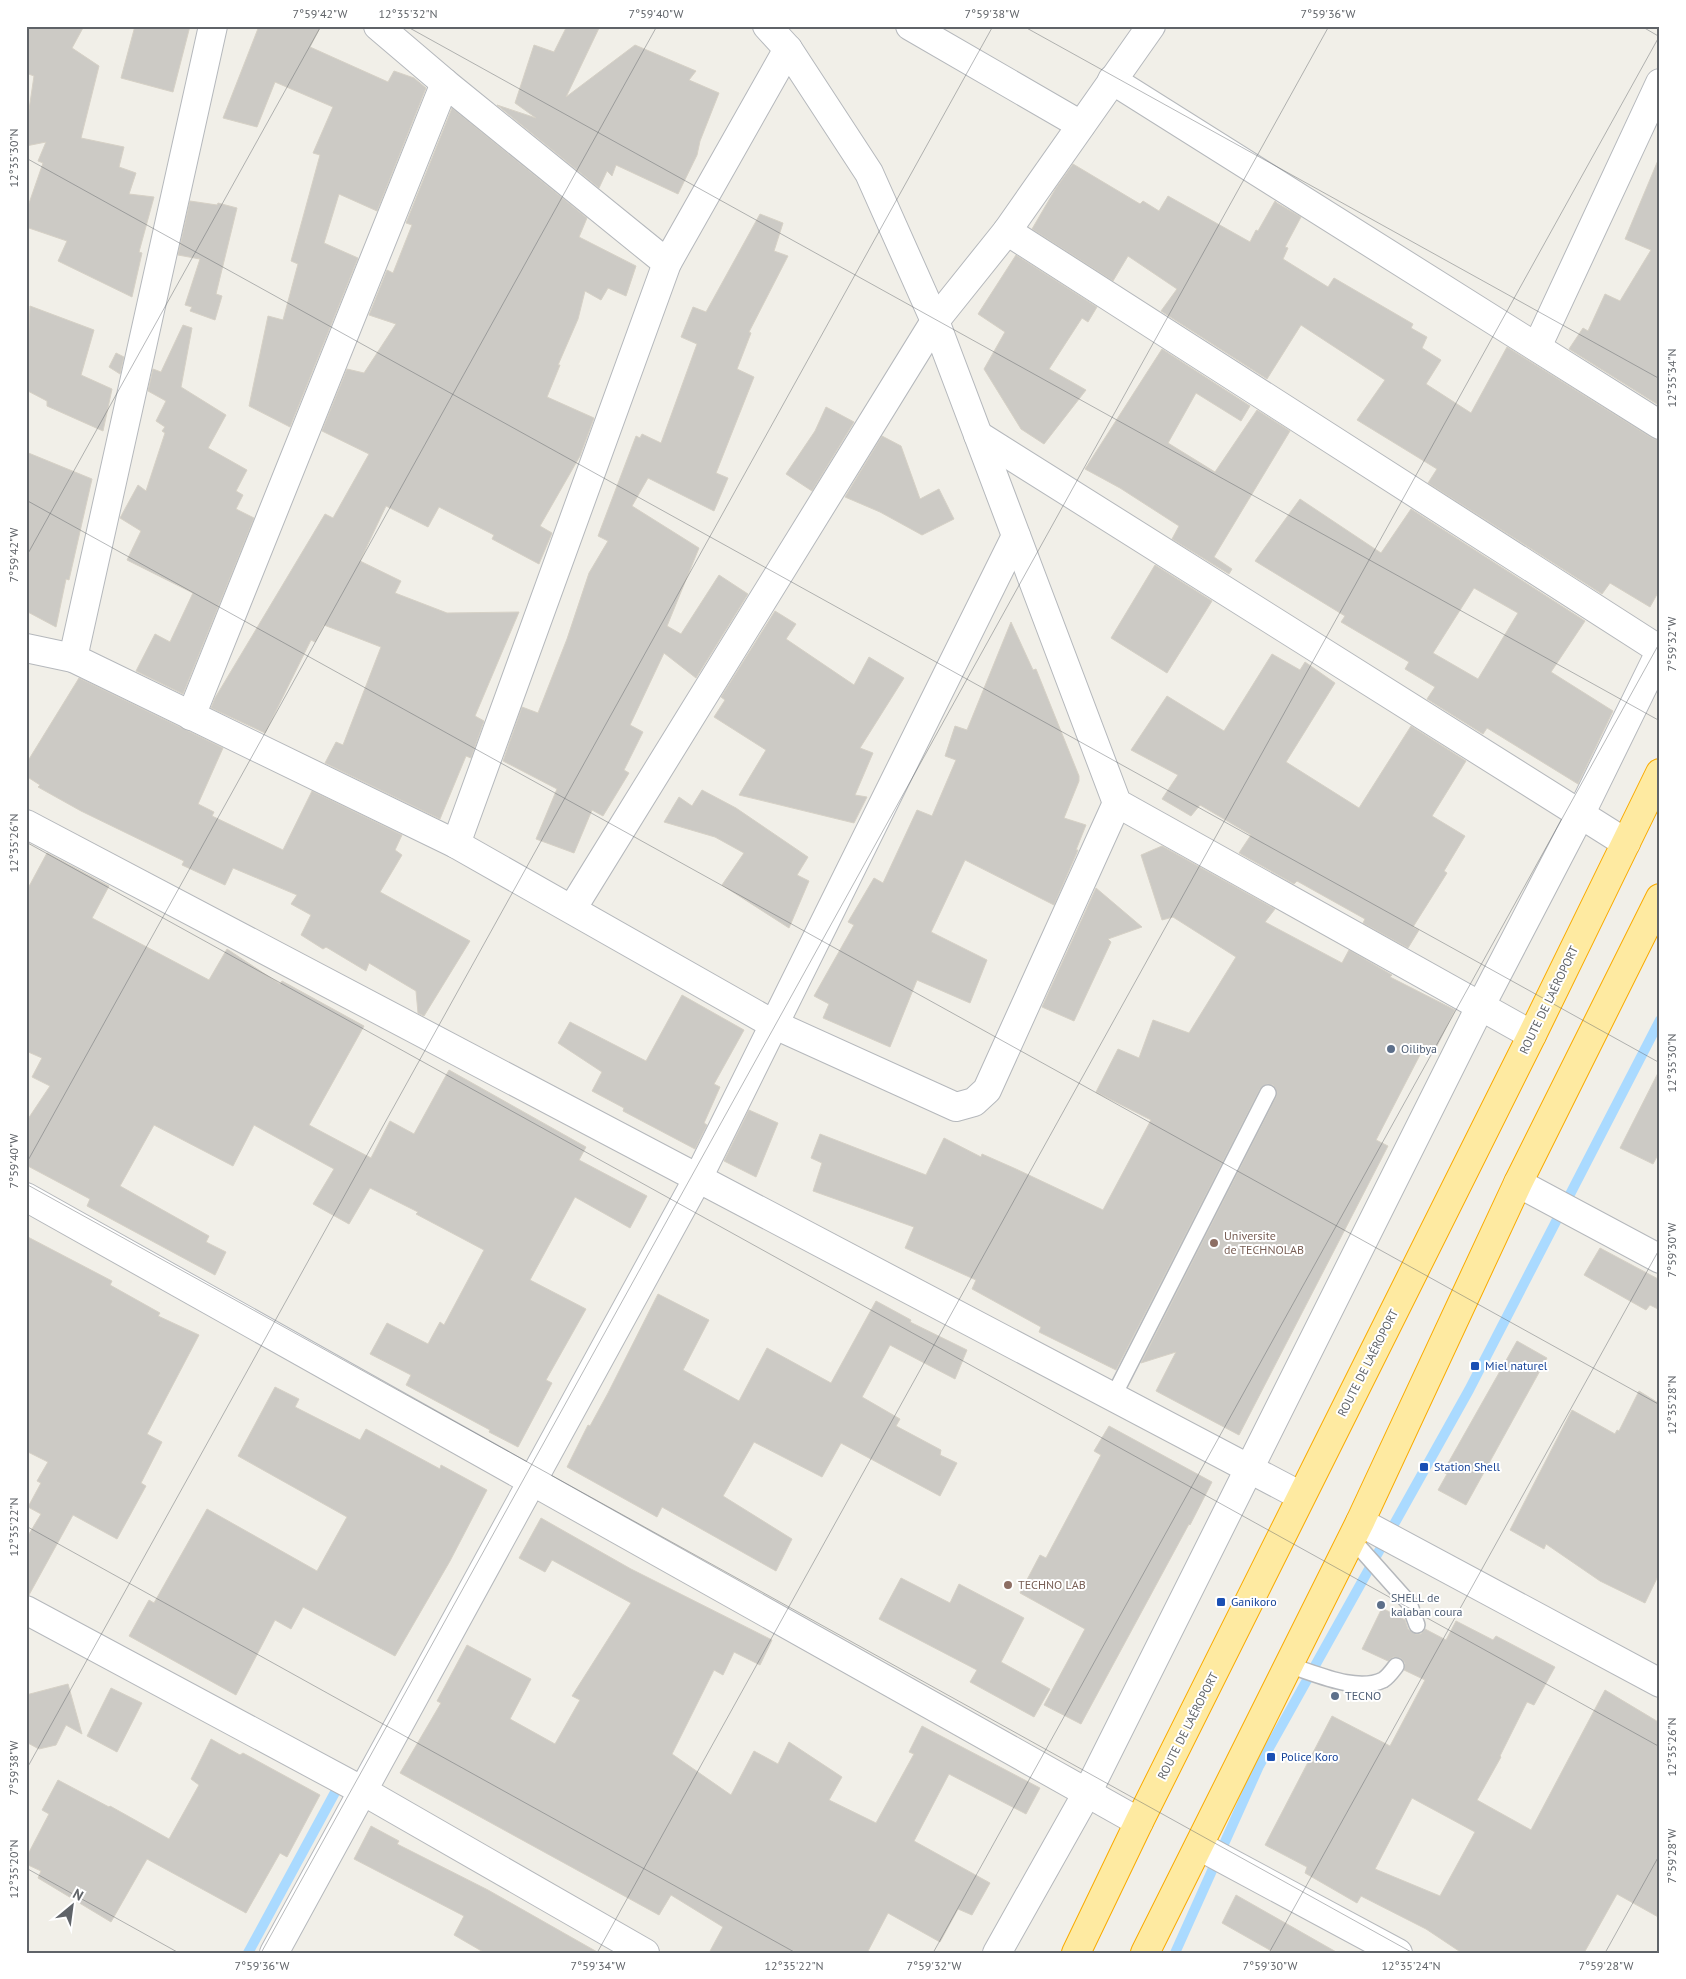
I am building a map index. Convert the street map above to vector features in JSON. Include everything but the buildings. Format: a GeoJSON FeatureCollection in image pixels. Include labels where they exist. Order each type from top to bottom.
{"type":"FeatureCollection","features":[{"type":"Feature","properties":{"kind":"highway","name":"ROUTE DE L'AÉROPORT"},"geometry":{"type":"LineString","coordinates":[[1076,1953],[1139,1822],[1532,1035],[1660,773]]}},
{"type":"Feature","properties":{"kind":"highway"},"geometry":{"type":"LineString","coordinates":[[1145,1953],[1355,1530],[1518,1183],[1660,898]]}},
{"type":"Feature","properties":{"kind":"street"},"geometry":{"type":"LineString","coordinates":[[73,658],[213,26]]}},
{"type":"Feature","properties":{"kind":"street"},"geometry":{"type":"LineString","coordinates":[[378,26],[444,83],[667,263]]}},
{"type":"Feature","properties":{"kind":"street"},"geometry":{"type":"LineString","coordinates":[[767,26],[788,49],[869,173],[935,321],[1117,803],[1532,1035]]}},
{"type":"Feature","properties":{"kind":"street"},"geometry":{"type":"LineString","coordinates":[[910,26],[1081,125]]}},
{"type":"Feature","properties":{"kind":"street"},"geometry":{"type":"LineString","coordinates":[[572,909],[935,321],[1007,231],[1151,26]]}},
{"type":"Feature","properties":{"kind":"street"},"geometry":{"type":"LineString","coordinates":[[456,844],[667,263],[788,49]]}},
{"type":"Feature","properties":{"kind":"street"},"geometry":{"type":"LineString","coordinates":[[1112,80],[1660,425]]}},
{"type":"Feature","properties":{"kind":"street"},"geometry":{"type":"LineString","coordinates":[[191,716],[444,83]]}},
{"type":"Feature","properties":{"kind":"street"},"geometry":{"type":"LineString","coordinates":[[1537,347],[1660,83]]}},
{"type":"Feature","properties":{"kind":"street"},"geometry":{"type":"LineString","coordinates":[[997,1953],[1086,1793],[1480,1007],[1580,815],[1660,651],[1007,231]]}},
{"type":"Feature","properties":{"kind":"street"},"geometry":{"type":"LineString","coordinates":[[978,434],[1626,843]]}},
{"type":"Feature","properties":{"kind":"street"},"geometry":{"type":"LineString","coordinates":[[274,1953],[698,1178],[1016,536]]}},
{"type":"Feature","properties":{"kind":"street"},"geometry":{"type":"LineString","coordinates":[[26,648],[73,658],[456,844],[773,1024],[956,1107],[974,1102],[987,1090],[1117,803]]}},
{"type":"Feature","properties":{"kind":"street"},"geometry":{"type":"LineString","coordinates":[[26,824],[1301,1496]]}},
{"type":"Feature","properties":{"kind":"street"},"geometry":{"type":"LineString","coordinates":[[1518,1183],[1660,1259]]}},
{"type":"Feature","properties":{"kind":"street"},"geometry":{"type":"LineString","coordinates":[[26,1197],[1139,1822]]}},
{"type":"Feature","properties":{"kind":"street"},"geometry":{"type":"LineString","coordinates":[[1355,1530],[1660,1683]]}},
{"type":"Feature","properties":{"kind":"street"},"geometry":{"type":"LineString","coordinates":[[26,1610],[363,1791],[645,1953]]}},
{"type":"Feature","properties":{"kind":"street"},"geometry":{"type":"LineString","coordinates":[[1199,1846],[1398,1953]]}},
{"type":"Feature","properties":{"kind":"lane"},"geometry":{"type":"LineString","coordinates":[[1113,1397],[1268,1093]]}},
{"type":"Feature","properties":{"kind":"lane"},"geometry":{"type":"LineString","coordinates":[[1355,1530],[1410,1603],[1417,1626]]}},
{"type":"Feature","properties":{"kind":"lane"},"geometry":{"type":"LineString","coordinates":[[1288,1665],[1352,1685],[1369,1684],[1384,1680],[1396,1666]]}},
{"type":"Feature","properties":{"kind":"waterway"},"geometry":{"type":"LineString","coordinates":[[1175,1953],[1259,1766],[1469,1390],[1660,1020]]}},
{"type":"Feature","properties":{"kind":"waterway"},"geometry":{"type":"LineString","coordinates":[[248,1953],[339,1785]]}},
{"type":"Feature","properties":{"kind":"place","name":"Oilibya"},"geometry":{"type":"Point","coordinates":[1391,1049]}},
{"type":"Feature","properties":{"kind":"place","name":"Universite de TECHNOLAB"},"geometry":{"type":"Point","coordinates":[1214,1243]}},
{"type":"Feature","properties":{"kind":"place","name":"Miel naturel"},"geometry":{"type":"Point","coordinates":[1475,1366]}},
{"type":"Feature","properties":{"kind":"place","name":"Station Shell"},"geometry":{"type":"Point","coordinates":[1424,1467]}},
{"type":"Feature","properties":{"kind":"place","name":"TECHNO LAB"},"geometry":{"type":"Point","coordinates":[1008,1585]}},
{"type":"Feature","properties":{"kind":"place","name":"Ganikoro"},"geometry":{"type":"Point","coordinates":[1221,1602]}},
{"type":"Feature","properties":{"kind":"place","name":"SHELL de kalaban coura"},"geometry":{"type":"Point","coordinates":[1381,1605]}},
{"type":"Feature","properties":{"kind":"place","name":"TECNO"},"geometry":{"type":"Point","coordinates":[1335,1696]}},
{"type":"Feature","properties":{"kind":"place","name":"Police Koro"},"geometry":{"type":"Point","coordinates":[1271,1757]}}]}
